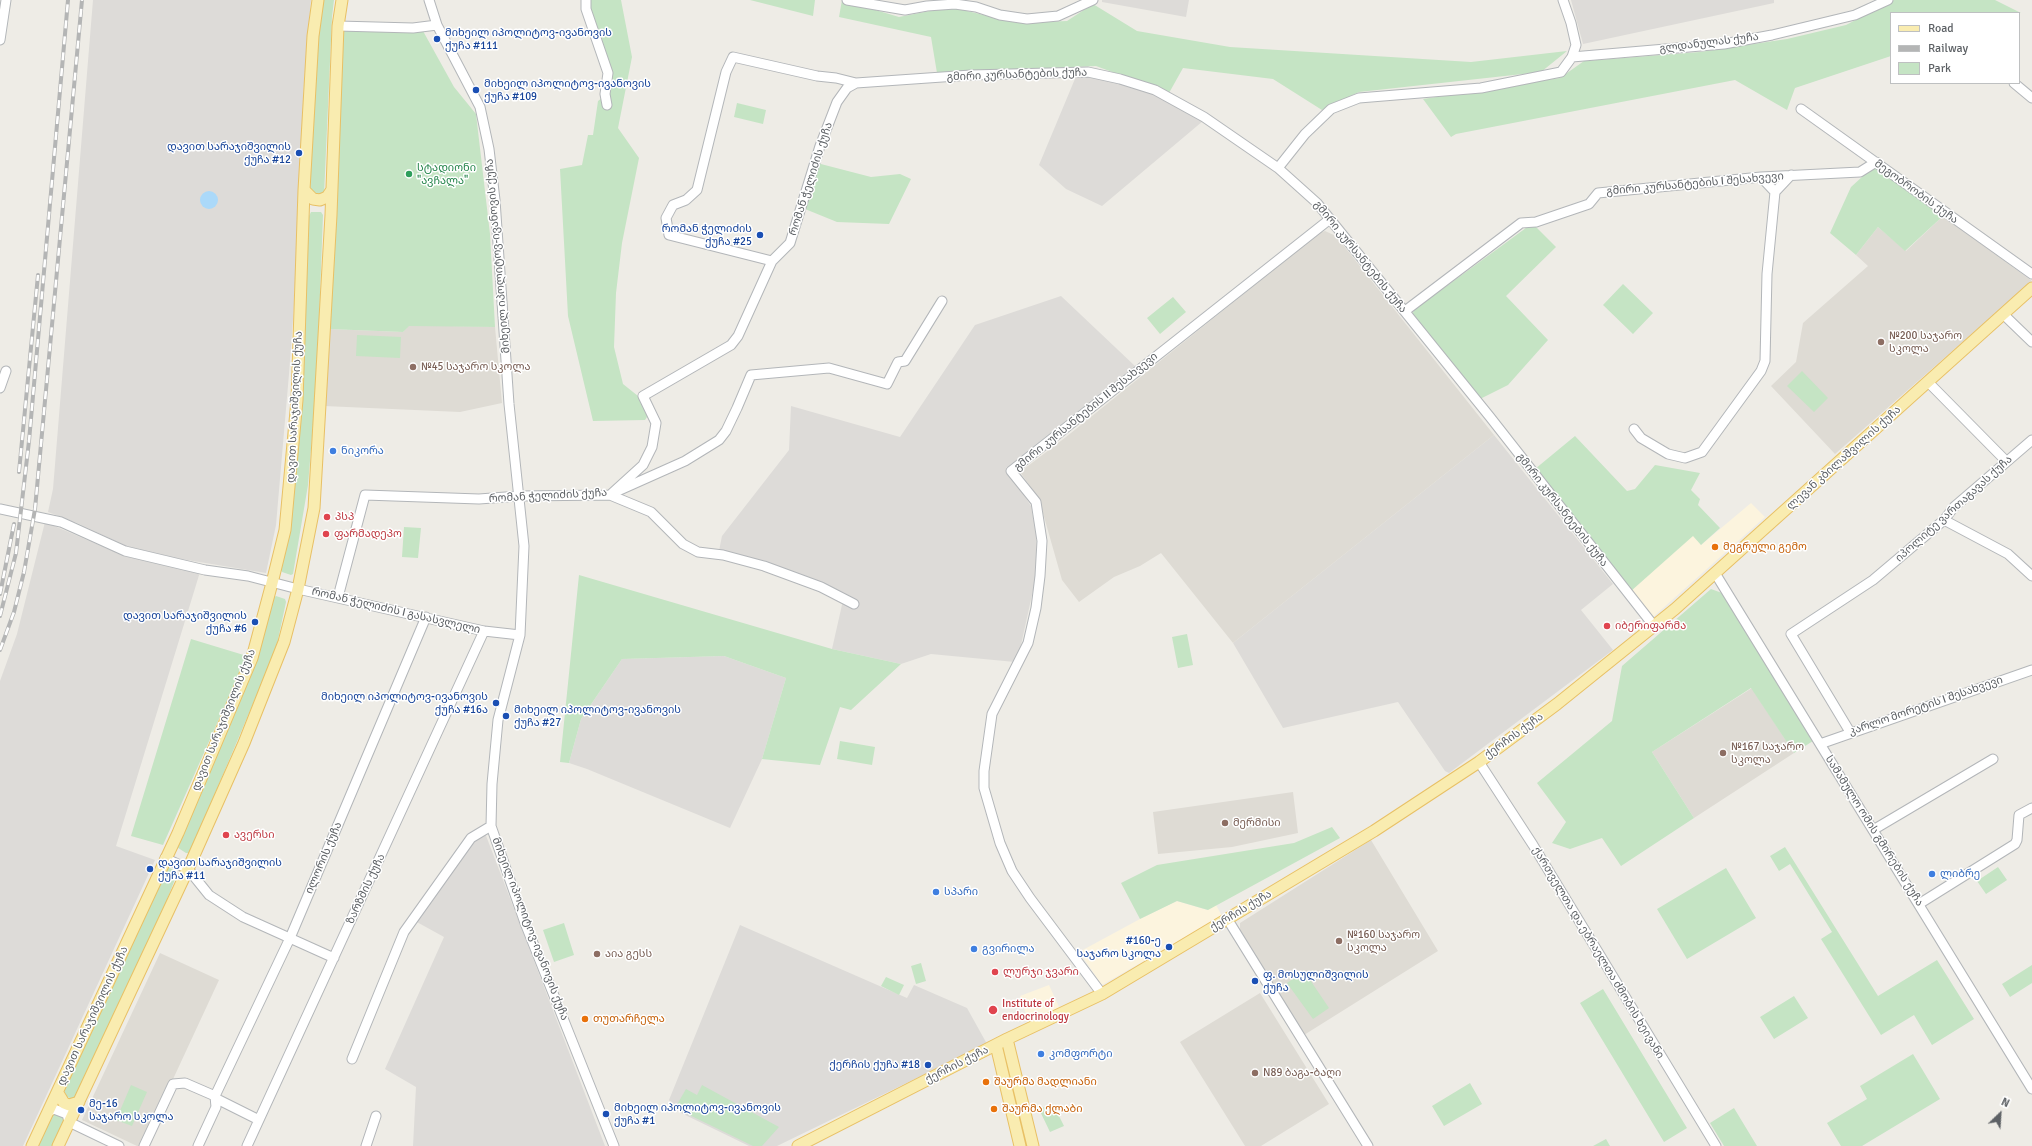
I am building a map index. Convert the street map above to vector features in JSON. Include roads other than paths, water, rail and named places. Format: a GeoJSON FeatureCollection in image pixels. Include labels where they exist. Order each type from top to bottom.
{"type":"FeatureCollection","features":[{"type":"Feature","properties":{"kind":"main road","name":"დავით სარაჯიშვილის ქუჩა"},"geometry":{"type":"LineString","coordinates":[[32,1146],[58,1093],[165,858],[178,833],[252,658],[272,583],[285,530],[291,482],[297,400],[304,190],[313,36],[318,0]]}},
{"type":"Feature","properties":{"kind":"main road"},"geometry":{"type":"LineString","coordinates":[[58,1146],[188,869],[250,728],[284,642],[298,589],[314,508],[331,215],[338,26],[342,0]]}},
{"type":"Feature","properties":{"kind":"main road"},"geometry":{"type":"LineString","coordinates":[[304,190],[313,199],[320,200],[327,197],[331,191]]}},
{"type":"Feature","properties":{"kind":"main road"},"geometry":{"type":"LineString","coordinates":[[304,211],[310,206],[319,205],[326,209],[331,215]]}},
{"type":"Feature","properties":{"kind":"main road","name":"ლევან კბილაშვილის ქუჩა"},"geometry":{"type":"LineString","coordinates":[[1654,626],[2032,288]]}},
{"type":"Feature","properties":{"kind":"main road","name":"ქერჩის ქუჩა"},"geometry":{"type":"LineString","coordinates":[[798,1146],[1007,1039],[1102,994],[1228,920],[1374,831],[1479,762],[1557,704],[1654,626]]}},
{"type":"Feature","properties":{"kind":"main road"},"geometry":{"type":"LineString","coordinates":[[1007,1039],[1033,1146]]}},
{"type":"Feature","properties":{"kind":"main road"},"geometry":{"type":"LineString","coordinates":[[996,1045],[1020,1146]]}},
{"type":"Feature","properties":{"kind":"main road"},"geometry":{"type":"LineString","coordinates":[[1006,1088],[1018,1086]]}},
{"type":"Feature","properties":{"kind":"main road"},"geometry":{"type":"LineString","coordinates":[[58,1093],[64,1103],[69,1104],[79,1102]]}},
{"type":"Feature","properties":{"kind":"street"},"geometry":{"type":"LineString","coordinates":[[0,40],[6,0]]}},
{"type":"Feature","properties":{"kind":"street","name":"მიხეილ იპოლიტოვ-ივანოვის ქუჩა"},"geometry":{"type":"LineString","coordinates":[[429,0],[437,25],[480,107],[489,149],[496,200],[509,404],[524,546],[520,635],[498,720],[492,784],[491,826],[525,923],[614,1146]]}},
{"type":"Feature","properties":{"kind":"street"},"geometry":{"type":"LineString","coordinates":[[586,0],[586,9],[608,74],[605,94],[607,105]]}},
{"type":"Feature","properties":{"kind":"street"},"geometry":{"type":"LineString","coordinates":[[847,0],[905,10],[927,6],[955,4],[976,7],[1000,15],[1027,19],[1058,16],[1093,0]]}},
{"type":"Feature","properties":{"kind":"street"},"geometry":{"type":"LineString","coordinates":[[1278,168],[1305,134],[1331,109],[1359,98],[1481,88],[1561,72],[1572,57],[1576,45],[1571,22],[1563,0]]}},
{"type":"Feature","properties":{"kind":"street","name":"გლდანულას ქუჩა"},"geometry":{"type":"LineString","coordinates":[[1572,57],[1724,44],[1772,35],[1856,15],[1888,0]]}},
{"type":"Feature","properties":{"kind":"street"},"geometry":{"type":"LineString","coordinates":[[338,26],[414,28],[437,25]]}},
{"type":"Feature","properties":{"kind":"street","name":"გმირი კურსანტების ქუჩა"},"geometry":{"type":"LineString","coordinates":[[772,261],[669,235],[666,218],[673,205],[686,200],[697,190],[728,67],[733,57],[817,76],[836,78],[856,83],[971,75],[1088,72],[1155,90],[1204,117],[1278,168],[1317,203],[1405,311],[1654,626]]}},
{"type":"Feature","properties":{"kind":"street","name":"რომან ჭელიძის ქუჩა"},"geometry":{"type":"LineString","coordinates":[[338,598],[365,495],[479,499],[519,496],[610,494],[644,465],[652,447],[656,423],[644,396],[730,345],[738,336],[772,261],[790,243],[820,146],[837,102],[847,88],[856,83]]}},
{"type":"Feature","properties":{"kind":"street"},"geometry":{"type":"LineString","coordinates":[[2015,84],[2032,98]]}},
{"type":"Feature","properties":{"kind":"street","name":"მეგობრობის ქუჩა"},"geometry":{"type":"LineString","coordinates":[[1800,109],[2032,274]]}},
{"type":"Feature","properties":{"kind":"street","name":"გმირი კურსანტების I შესახვევი"},"geometry":{"type":"LineString","coordinates":[[1405,311],[1521,223],[1536,222],[1589,204],[1598,193],[1761,177],[1860,172],[1876,162]]}},
{"type":"Feature","properties":{"kind":"street"},"geometry":{"type":"LineString","coordinates":[[1634,429],[1642,438],[1668,454],[1685,458],[1702,452],[1761,371],[1764,361],[1766,274],[1775,192],[1791,175]]}},
{"type":"Feature","properties":{"kind":"street"},"geometry":{"type":"LineString","coordinates":[[1761,177],[1775,192]]}},
{"type":"Feature","properties":{"kind":"street","name":"გმირი კურსანტების II შესახვევი"},"geometry":{"type":"LineString","coordinates":[[1102,994],[1030,898],[1012,871],[1000,843],[984,788],[984,771],[992,714],[1028,643],[1036,608],[1040,576],[1042,541],[1036,502],[1011,471],[1330,218]]}},
{"type":"Feature","properties":{"kind":"street"},"geometry":{"type":"LineString","coordinates":[[610,494],[685,462],[719,440],[726,431],[738,408],[751,375],[829,368],[887,384],[898,362],[905,361],[942,301]]}},
{"type":"Feature","properties":{"kind":"street"},"geometry":{"type":"LineString","coordinates":[[2003,314],[2032,342]]}},
{"type":"Feature","properties":{"kind":"street"},"geometry":{"type":"LineString","coordinates":[[0,388],[6,371]]}},
{"type":"Feature","properties":{"kind":"street"},"geometry":{"type":"LineString","coordinates":[[1928,382],[2006,462]]}},
{"type":"Feature","properties":{"kind":"street","name":"იპოლიტე ვართაგავას ქუჩა"},"geometry":{"type":"LineString","coordinates":[[1850,732],[1791,634],[1873,580],[1944,520],[1954,507],[2032,440]]}},
{"type":"Feature","properties":{"kind":"street"},"geometry":{"type":"LineString","coordinates":[[610,494],[651,512],[683,544],[698,552],[723,555],[764,566],[821,587],[854,604]]}},
{"type":"Feature","properties":{"kind":"street","name":"რომან ჭელიძის I გასასვლელი"},"geometry":{"type":"LineString","coordinates":[[0,509],[61,522],[125,551],[205,570],[248,576],[272,583],[484,631],[520,635]]}},
{"type":"Feature","properties":{"kind":"street"},"geometry":{"type":"LineString","coordinates":[[1944,520],[2008,554],[2032,576]]}},
{"type":"Feature","properties":{"kind":"street","name":"სამამულო ომის გმირების ქუჩა"},"geometry":{"type":"LineString","coordinates":[[1715,573],[2032,1089]]}},
{"type":"Feature","properties":{"kind":"street","name":"ილორის ქუჩა"},"geometry":{"type":"LineString","coordinates":[[198,1146],[216,1107],[215,1097],[290,938],[426,617]]}},
{"type":"Feature","properties":{"kind":"street","name":"ზარზმის ქუჩა"},"geometry":{"type":"LineString","coordinates":[[247,1146],[484,631]]}},
{"type":"Feature","properties":{"kind":"street","name":"კარლო მორეტის I შესახვევი"},"geometry":{"type":"LineString","coordinates":[[1820,744],[1850,732],[2032,670]]}},
{"type":"Feature","properties":{"kind":"street"},"geometry":{"type":"LineString","coordinates":[[1873,830],[1993,759]]}},
{"type":"Feature","properties":{"kind":"street","name":"ქართველთა და ებრაელთა ძმობის ხეივანი"},"geometry":{"type":"LineString","coordinates":[[1479,762],[1533,845],[1716,1146]]}},
{"type":"Feature","properties":{"kind":"street"},"geometry":{"type":"LineString","coordinates":[[1919,904],[2015,844],[2019,815],[2032,808]]}},
{"type":"Feature","properties":{"kind":"street"},"geometry":{"type":"LineString","coordinates":[[352,1059],[404,932],[470,838],[491,826]]}},
{"type":"Feature","properties":{"kind":"street"},"geometry":{"type":"LineString","coordinates":[[165,858],[188,869],[209,895],[243,918],[334,958]]}},
{"type":"Feature","properties":{"kind":"street"},"geometry":{"type":"LineString","coordinates":[[1228,920],[1368,1146]]}},
{"type":"Feature","properties":{"kind":"street"},"geometry":{"type":"LineString","coordinates":[[144,1146],[173,1084],[185,1082],[259,1120]]}},
{"type":"Feature","properties":{"kind":"street"},"geometry":{"type":"LineString","coordinates":[[48,1112],[54,1109],[67,1114],[69,1122],[119,1146]]}},
{"type":"Feature","properties":{"kind":"street"},"geometry":{"type":"LineString","coordinates":[[366,1146],[376,1116]]}},
{"type":"Feature","properties":{"kind":"water"},"geometry":{"type":"Polygon","coordinates":[[[205,191],[213,191],[218,196],[216,207],[213,209],[205,209],[200,204],[200,196],[205,191]]]}},
{"type":"Feature","properties":{"kind":"railway"},"geometry":{"type":"LineString","coordinates":[[0,616],[16,553],[29,441],[68,0]]}},
{"type":"Feature","properties":{"kind":"railway"},"geometry":{"type":"LineString","coordinates":[[0,650],[14,612],[24,572],[35,509],[82,0]]}},
{"type":"Feature","properties":{"kind":"railway"},"geometry":{"type":"LineString","coordinates":[[19,472],[38,275]]}},
{"type":"Feature","properties":{"kind":"railway"},"geometry":{"type":"LineString","coordinates":[[0,594],[14,524]]}},
{"type":"Feature","properties":{"kind":"place","name":"მიხეილ იპოლიტოვ-ივანოვის ქუჩა #111"},"geometry":{"type":"Point","coordinates":[437,39]}},
{"type":"Feature","properties":{"kind":"place","name":"მიხეილ იპოლიტოვ-ივანოვის ქუჩა #109"},"geometry":{"type":"Point","coordinates":[476,90]}},
{"type":"Feature","properties":{"kind":"place","name":"დავით სარაჯიშვილის ქუჩა #12"},"geometry":{"type":"Point","coordinates":[299,153]}},
{"type":"Feature","properties":{"kind":"place","name":"სტადიონი \"ავჩალა\""},"geometry":{"type":"Point","coordinates":[409,174]}},
{"type":"Feature","properties":{"kind":"place","name":"რომან ჭელიძის ქუჩა #25"},"geometry":{"type":"Point","coordinates":[760,235]}},
{"type":"Feature","properties":{"kind":"place","name":"№200 საჯარო სკოლა"},"geometry":{"type":"Point","coordinates":[1881,342]}},
{"type":"Feature","properties":{"kind":"place","name":"№45 საჯარო სკოლა"},"geometry":{"type":"Point","coordinates":[413,367]}},
{"type":"Feature","properties":{"kind":"place","name":"ნიკორა"},"geometry":{"type":"Point","coordinates":[333,451]}},
{"type":"Feature","properties":{"kind":"place","name":"პსპ"},"geometry":{"type":"Point","coordinates":[327,517]}},
{"type":"Feature","properties":{"kind":"place","name":"ფარმადეპო"},"geometry":{"type":"Point","coordinates":[326,534]}},
{"type":"Feature","properties":{"kind":"place","name":"მეგრული გემო"},"geometry":{"type":"Point","coordinates":[1715,547]}},
{"type":"Feature","properties":{"kind":"place","name":"დავით სარაჯიშვილის ქუჩა #6"},"geometry":{"type":"Point","coordinates":[255,622]}},
{"type":"Feature","properties":{"kind":"place","name":"იბერიფარმა"},"geometry":{"type":"Point","coordinates":[1607,626]}},
{"type":"Feature","properties":{"kind":"place","name":"მიხეილ იპოლიტოვ-ივანოვის ქუჩა #16ა"},"geometry":{"type":"Point","coordinates":[496,703]}},
{"type":"Feature","properties":{"kind":"place","name":"მიხეილ იპოლიტოვ-ივანოვის ქუჩა #27"},"geometry":{"type":"Point","coordinates":[506,716]}},
{"type":"Feature","properties":{"kind":"place","name":"№167 საჯარო სკოლა"},"geometry":{"type":"Point","coordinates":[1723,753]}},
{"type":"Feature","properties":{"kind":"place","name":"მერმისი"},"geometry":{"type":"Point","coordinates":[1225,823]}},
{"type":"Feature","properties":{"kind":"place","name":"ავერსი"},"geometry":{"type":"Point","coordinates":[226,835]}},
{"type":"Feature","properties":{"kind":"place","name":"დავით სარაჯიშვილის ქუჩა #11"},"geometry":{"type":"Point","coordinates":[150,869]}},
{"type":"Feature","properties":{"kind":"place","name":"ლიბრე"},"geometry":{"type":"Point","coordinates":[1932,874]}},
{"type":"Feature","properties":{"kind":"place","name":"სპარი"},"geometry":{"type":"Point","coordinates":[936,892]}},
{"type":"Feature","properties":{"kind":"place","name":"№160 საჯარო სკოლა"},"geometry":{"type":"Point","coordinates":[1339,941]}},
{"type":"Feature","properties":{"kind":"place","name":"#160-ე საჯარო სკოლა"},"geometry":{"type":"Point","coordinates":[1169,947]}},
{"type":"Feature","properties":{"kind":"place","name":"გვირილა"},"geometry":{"type":"Point","coordinates":[974,949]}},
{"type":"Feature","properties":{"kind":"place","name":"აია გესს"},"geometry":{"type":"Point","coordinates":[597,954]}},
{"type":"Feature","properties":{"kind":"place","name":"ლურჯი ჯვარი"},"geometry":{"type":"Point","coordinates":[995,972]}},
{"type":"Feature","properties":{"kind":"place","name":"ფ. მოსულიშვილის ქუჩა"},"geometry":{"type":"Point","coordinates":[1255,981]}},
{"type":"Feature","properties":{"kind":"place","name":"Institute of endocrinology"},"geometry":{"type":"Point","coordinates":[993,1010]}},
{"type":"Feature","properties":{"kind":"place","name":"თუთარჩელა"},"geometry":{"type":"Point","coordinates":[585,1019]}},
{"type":"Feature","properties":{"kind":"place","name":"კომფორტი"},"geometry":{"type":"Point","coordinates":[1041,1054]}},
{"type":"Feature","properties":{"kind":"place","name":"ქერჩის ქუჩა #18"},"geometry":{"type":"Point","coordinates":[928,1065]}},
{"type":"Feature","properties":{"kind":"place","name":"N89 ბაგა-ბაღი"},"geometry":{"type":"Point","coordinates":[1255,1073]}},
{"type":"Feature","properties":{"kind":"place","name":"შაურმა მადლიანი"},"geometry":{"type":"Point","coordinates":[986,1082]}},
{"type":"Feature","properties":{"kind":"place","name":"შაურმა ქლაბი"},"geometry":{"type":"Point","coordinates":[994,1109]}},
{"type":"Feature","properties":{"kind":"place","name":"მე-16 საჯარო სკოლა"},"geometry":{"type":"Point","coordinates":[81,1110]}},
{"type":"Feature","properties":{"kind":"place","name":"მიხეილ იპოლიტოვ-ივანოვის ქუჩა #1"},"geometry":{"type":"Point","coordinates":[606,1114]}}]}
